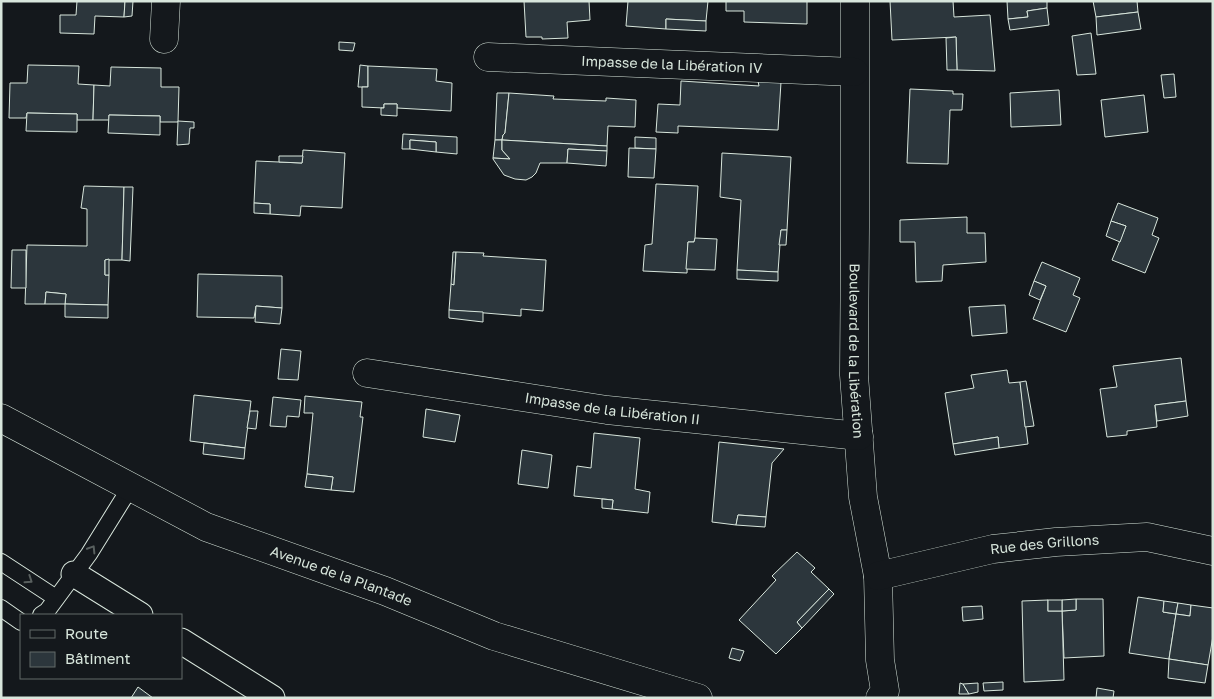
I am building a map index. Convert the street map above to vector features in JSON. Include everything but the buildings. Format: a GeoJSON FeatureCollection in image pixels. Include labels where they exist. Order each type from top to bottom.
{"type":"FeatureCollection","features":[{"type":"Feature","properties":{"kind":"street"},"geometry":{"type":"LineString","coordinates":[[164,39],[166,1]]}},
{"type":"Feature","properties":{"kind":"street","name":"Boulevard de la Libération"},"geometry":{"type":"LineString","coordinates":[[855,1],[856,228],[854,375],[864,497],[878,576],[880,660],[885,691],[880,698]]}},
{"type":"Feature","properties":{"kind":"street","name":"Impasse de la Libération IV"},"geometry":{"type":"LineString","coordinates":[[488,57],[854,72]]}},
{"type":"Feature","properties":{"kind":"street","name":"Impasse de la Libération II"},"geometry":{"type":"LineString","coordinates":[[367,373],[607,410],[859,436]]}},
{"type":"Feature","properties":{"kind":"street","name":"Avenue de la Plantade"},"geometry":{"type":"LineString","coordinates":[[1,418],[206,527],[384,592],[494,636],[698,698]]}},
{"type":"Feature","properties":{"kind":"street","name":"Rue des Grillons"},"geometry":{"type":"LineString","coordinates":[[878,576],[992,549],[1056,542],[1147,537],[1213,551]]}},
{"type":"Feature","properties":{"kind":"street"},"geometry":{"type":"LineString","coordinates":[[74,574],[138,614]]}},
{"type":"Feature","properties":{"kind":"street"},"geometry":{"type":"LineString","coordinates":[[182,642],[272,698]]}},
{"type":"Feature","properties":{"kind":"lane"},"geometry":{"type":"LineString","coordinates":[[43,614],[89,554],[130,488]]}},
{"type":"Feature","properties":{"kind":"lane"},"geometry":{"type":"LineString","coordinates":[[1,562],[56,598]]}},
{"type":"Feature","properties":{"kind":"lane"},"geometry":{"type":"LineString","coordinates":[[1,608],[20,621]]}}]}
